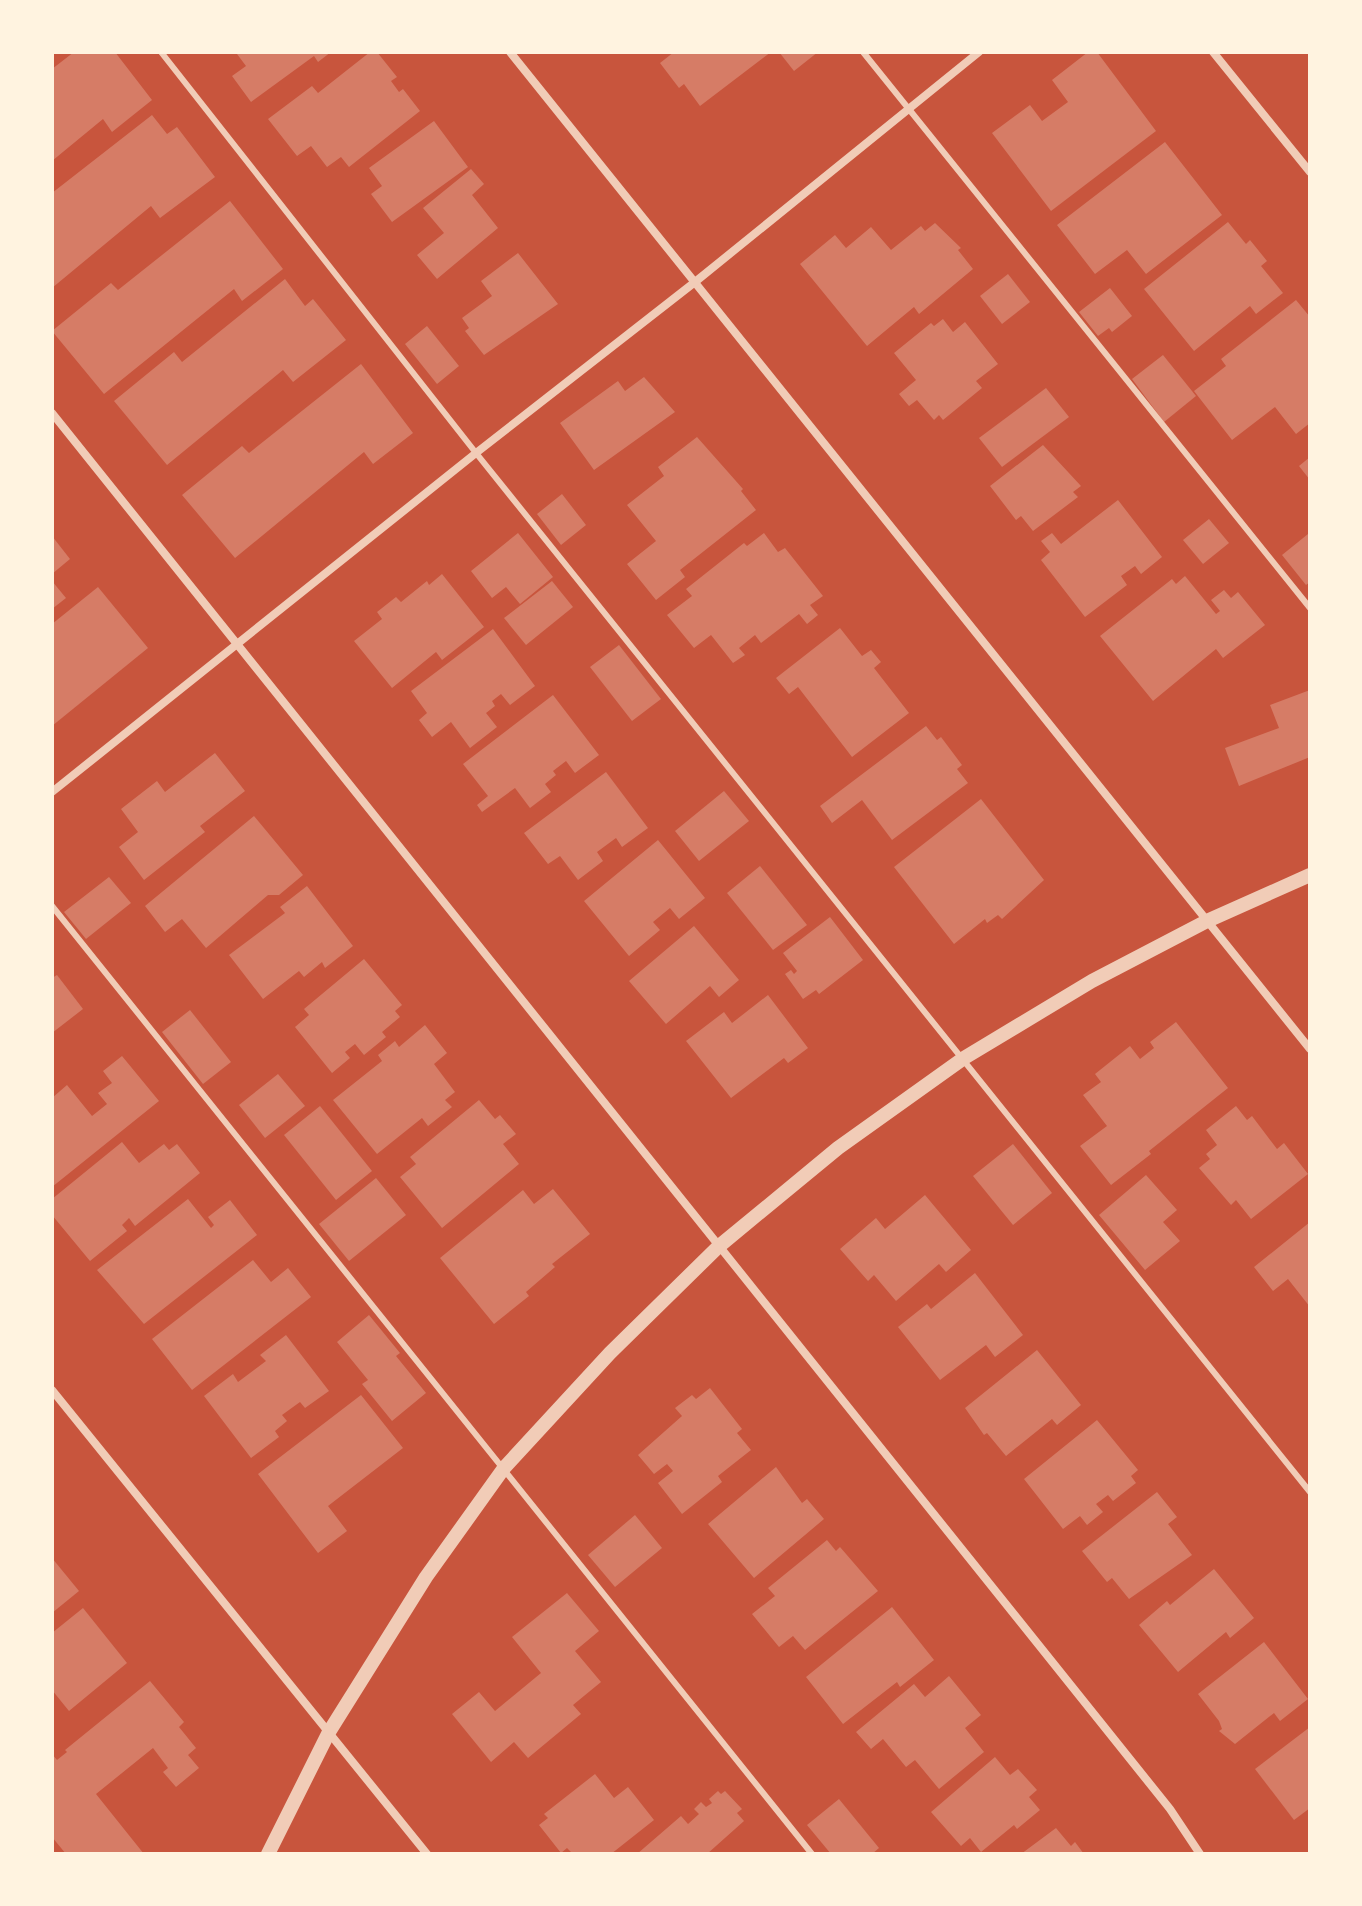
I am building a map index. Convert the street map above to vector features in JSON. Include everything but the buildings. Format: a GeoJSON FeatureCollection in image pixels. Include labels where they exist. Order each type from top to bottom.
{"type":"FeatureCollection","features":[{"type":"Feature","properties":{"kind":"street"},"geometry":{"type":"LineString","coordinates":[[510,52],[1310,1049]]}},
{"type":"Feature","properties":{"kind":"street"},"geometry":{"type":"LineString","coordinates":[[52,792],[695,282],[979,52]]}},
{"type":"Feature","properties":{"kind":"street"},"geometry":{"type":"LineString","coordinates":[[1213,52],[1310,172]]}},
{"type":"Feature","properties":{"kind":"street"},"geometry":{"type":"LineString","coordinates":[[52,413],[1170,1809],[1200,1854]]}},
{"type":"Feature","properties":{"kind":"street"},"geometry":{"type":"LineString","coordinates":[[268,1854],[329,1732],[426,1577],[504,1468],[610,1353],[718,1247],[838,1148],[964,1058],[1092,981],[1207,921],[1310,875]]}},
{"type":"Feature","properties":{"kind":"street"},"geometry":{"type":"LineString","coordinates":[[52,1390],[427,1854]]}},
{"type":"Feature","properties":{"kind":"lane"},"geometry":{"type":"LineString","coordinates":[[161,52],[476,453],[1310,1492]]}},
{"type":"Feature","properties":{"kind":"lane"},"geometry":{"type":"LineString","coordinates":[[863,52],[1310,608]]}},
{"type":"Feature","properties":{"kind":"lane"},"geometry":{"type":"LineString","coordinates":[[52,906],[812,1854]]}}]}
